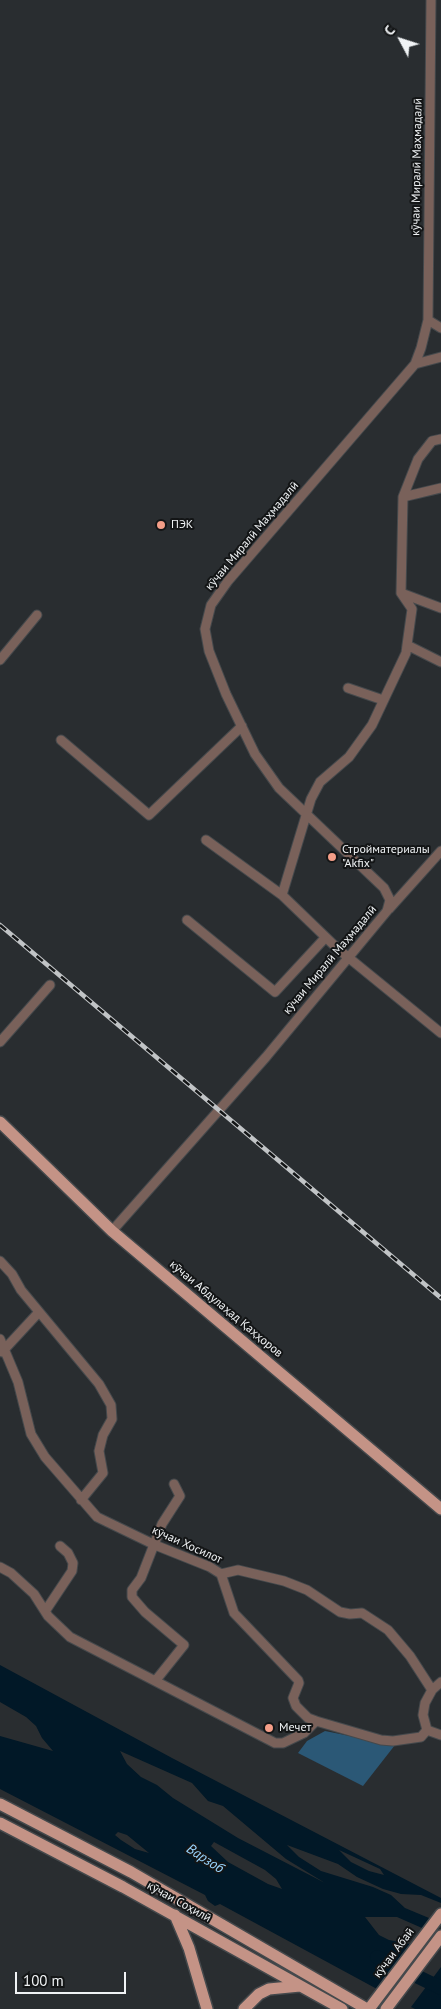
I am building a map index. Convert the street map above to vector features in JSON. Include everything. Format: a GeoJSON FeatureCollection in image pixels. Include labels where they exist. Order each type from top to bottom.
{"type":"FeatureCollection","features":[{"type":"Feature","properties":{"kind":"main road","name":"кӯчаи Абдулаҳад Қаҳҳоров"},"geometry":{"type":"LineString","coordinates":[[0,1122],[112,1231],[440,1505]]}},
{"type":"Feature","properties":{"kind":"main road"},"geometry":{"type":"LineString","coordinates":[[0,1804],[131,1872],[368,2009]]}},
{"type":"Feature","properties":{"kind":"main road","name":"кӯчаи Соҳилӣ"},"geometry":{"type":"LineString","coordinates":[[0,1823],[175,1915],[342,2009]]}},
{"type":"Feature","properties":{"kind":"main road","name":"кӯчаи Абаӣ"},"geometry":{"type":"LineString","coordinates":[[368,2009],[441,1914]]}},
{"type":"Feature","properties":{"kind":"main road"},"geometry":{"type":"LineString","coordinates":[[175,1915],[189,1948],[207,2009]]}},
{"type":"Feature","properties":{"kind":"main road"},"geometry":{"type":"LineString","coordinates":[[386,2009],[441,1936]]}},
{"type":"Feature","properties":{"kind":"main road"},"geometry":{"type":"LineString","coordinates":[[244,2009],[259,1994],[268,1989],[301,1986]]}},
{"type":"Feature","properties":{"kind":"street","name":"кӯчаи Миралӣ Маҳмадалӣ"},"geometry":{"type":"LineString","coordinates":[[112,1231],[350,958],[387,912],[390,900],[384,888],[279,788],[255,754],[209,651],[205,630],[211,605],[228,581],[415,364],[428,320],[432,0]]}},
{"type":"Feature","properties":{"kind":"street"},"geometry":{"type":"LineString","coordinates":[[431,30],[441,29]]}},
{"type":"Feature","properties":{"kind":"street"},"geometry":{"type":"LineString","coordinates":[[428,320],[441,328]]}},
{"type":"Feature","properties":{"kind":"street"},"geometry":{"type":"LineString","coordinates":[[415,364],[441,357]]}},
{"type":"Feature","properties":{"kind":"street"},"geometry":{"type":"LineString","coordinates":[[282,895],[306,812],[320,782],[349,757],[372,725],[406,654],[412,609],[400,593],[403,497],[418,458],[432,441],[441,439]]}},
{"type":"Feature","properties":{"kind":"street"},"geometry":{"type":"LineString","coordinates":[[403,497],[441,488]]}},
{"type":"Feature","properties":{"kind":"street"},"geometry":{"type":"LineString","coordinates":[[400,593],[441,608]]}},
{"type":"Feature","properties":{"kind":"street"},"geometry":{"type":"LineString","coordinates":[[0,660],[37,615]]}},
{"type":"Feature","properties":{"kind":"street"},"geometry":{"type":"LineString","coordinates":[[407,645],[441,662]]}},
{"type":"Feature","properties":{"kind":"street"},"geometry":{"type":"LineString","coordinates":[[348,688],[384,700]]}},
{"type":"Feature","properties":{"kind":"street"},"geometry":{"type":"LineString","coordinates":[[61,740],[149,815],[242,726]]}},
{"type":"Feature","properties":{"kind":"street"},"geometry":{"type":"LineString","coordinates":[[206,840],[282,895],[325,938],[441,1033]]}},
{"type":"Feature","properties":{"kind":"street"},"geometry":{"type":"LineString","coordinates":[[387,912],[441,851]]}},
{"type":"Feature","properties":{"kind":"street"},"geometry":{"type":"LineString","coordinates":[[187,920],[275,992],[325,938]]}},
{"type":"Feature","properties":{"kind":"street"},"geometry":{"type":"LineString","coordinates":[[0,1042],[50,985]]}},
{"type":"Feature","properties":{"kind":"street"},"geometry":{"type":"LineString","coordinates":[[0,1261],[39,1312],[99,1384],[108,1398],[113,1413],[99,1451],[103,1473],[81,1500]]}},
{"type":"Feature","properties":{"kind":"street"},"geometry":{"type":"LineString","coordinates":[[2,1352],[39,1312]]}},
{"type":"Feature","properties":{"kind":"street","name":"кӯчаи Хосилот"},"geometry":{"type":"LineString","coordinates":[[0,1339],[2,1352],[18,1382],[31,1434],[46,1457],[97,1517],[155,1545],[210,1567],[221,1574],[238,1570],[284,1581],[306,1590],[340,1612],[350,1614],[362,1613],[388,1630],[410,1656],[432,1690]]}},
{"type":"Feature","properties":{"kind":"street"},"geometry":{"type":"LineString","coordinates":[[156,1680],[184,1644],[145,1612],[132,1597],[132,1590],[141,1578],[162,1524],[180,1496],[174,1484]]}},
{"type":"Feature","properties":{"kind":"street"},"geometry":{"type":"LineString","coordinates":[[46,1610],[72,1571],[73,1563],[68,1553],[60,1546]]}},
{"type":"Feature","properties":{"kind":"street"},"geometry":{"type":"LineString","coordinates":[[0,1567],[34,1594],[53,1622],[70,1637],[275,1743],[283,1743],[304,1733],[316,1721]]}},
{"type":"Feature","properties":{"kind":"street"},"geometry":{"type":"LineString","coordinates":[[221,1574],[234,1613],[298,1680],[299,1683],[293,1698],[296,1706],[308,1718],[393,1742],[421,1737],[427,1730]]}},
{"type":"Feature","properties":{"kind":"street"},"geometry":{"type":"LineString","coordinates":[[427,1730],[423,1715],[425,1703],[432,1690],[441,1682]]}},
{"type":"Feature","properties":{"kind":"street"},"geometry":{"type":"LineString","coordinates":[[427,1730],[441,1735]]}},
{"type":"Feature","properties":{"kind":"shaded area"},"geometry":{"type":"Polygon","coordinates":[[[325,1731],[395,1745],[363,1786],[298,1753],[307,1741],[325,1731]]]}},
{"type":"Feature","properties":{"kind":"water"},"geometry":{"type":"Polygon","coordinates":[[[0,1665],[172,1758],[441,1898],[441,1903],[421,1895],[401,1894],[383,1889],[357,1877],[338,1864],[287,1845],[299,1857],[321,1871],[373,1887],[391,1895],[405,1908],[429,1918],[422,1928],[397,1917],[365,1917],[379,1935],[389,1940],[410,1944],[377,1989],[220,1904],[215,1906],[208,1901],[205,1895],[0,1789],[0,1736],[53,1751],[42,1738],[36,1726],[26,1717],[0,1702],[0,1665]],[[120,1751],[127,1764],[141,1777],[157,1785],[173,1798],[238,1838],[325,1883],[286,1859],[223,1806],[208,1801],[192,1783],[120,1751]],[[118,1832],[115,1835],[135,1849],[149,1853],[127,1835],[118,1832]],[[214,1842],[211,1846],[228,1862],[268,1884],[282,1889],[276,1879],[265,1870],[214,1842]],[[339,1850],[351,1862],[369,1871],[384,1875],[380,1869],[339,1850]]]}},
{"type":"Feature","properties":{"kind":"water"},"geometry":{"type":"Polygon","coordinates":[[[441,1967],[441,2009],[415,2009],[411,2007],[441,1967]]]}},
{"type":"Feature","properties":{"kind":"waterway","name":"Варзоб"},"geometry":{"type":"LineString","coordinates":[[377,1957],[441,1988]]}},
{"type":"Feature","properties":{"kind":"railway"},"geometry":{"type":"LineString","coordinates":[[0,925],[441,1298]]}},
{"type":"Feature","properties":{"kind":"place","name":"ПЭК"},"geometry":{"type":"Point","coordinates":[161,525]}},
{"type":"Feature","properties":{"kind":"place","name":"Стройматериалы \"Akfix\""},"geometry":{"type":"Point","coordinates":[332,857]}},
{"type":"Feature","properties":{"kind":"place","name":"Мечет"},"geometry":{"type":"Point","coordinates":[269,1728]}}]}
